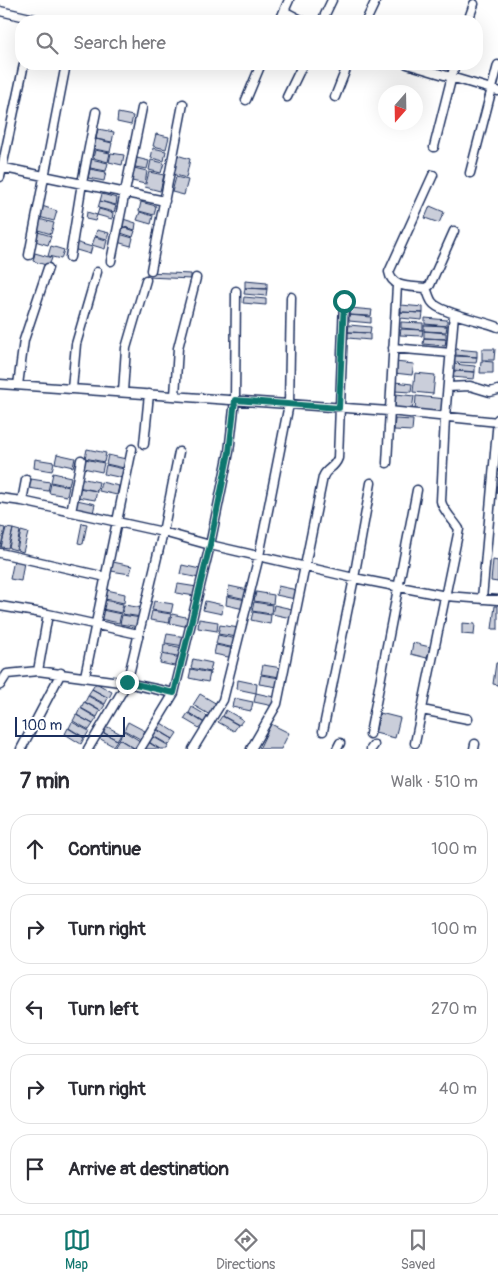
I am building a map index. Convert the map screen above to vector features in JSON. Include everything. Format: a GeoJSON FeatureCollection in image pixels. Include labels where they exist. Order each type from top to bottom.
{"type":"FeatureCollection","features":[{"type":"Feature","properties":{"kind":"street"},"geometry":{"type":"LineString","coordinates":[[283,15],[289,0]]}},
{"type":"Feature","properties":{"kind":"street"},"geometry":{"type":"LineString","coordinates":[[325,15],[332,0]]}},
{"type":"Feature","properties":{"kind":"street"},"geometry":{"type":"LineString","coordinates":[[369,15],[376,0]]}},
{"type":"Feature","properties":{"kind":"street"},"geometry":{"type":"LineString","coordinates":[[470,15],[474,4]]}},
{"type":"Feature","properties":{"kind":"street"},"geometry":{"type":"LineString","coordinates":[[0,11],[17,15]]}},
{"type":"Feature","properties":{"kind":"street"},"geometry":{"type":"LineString","coordinates":[[284,12],[290,15]]}},
{"type":"Feature","properties":{"kind":"street"},"geometry":{"type":"LineString","coordinates":[[470,173],[494,90],[498,65]]}},
{"type":"Feature","properties":{"kind":"street"},"geometry":{"type":"LineString","coordinates":[[0,177],[23,70]]}},
{"type":"Feature","properties":{"kind":"street"},"geometry":{"type":"LineString","coordinates":[[29,255],[65,70]]}},
{"type":"Feature","properties":{"kind":"street"},"geometry":{"type":"LineString","coordinates":[[246,100],[258,70]]}},
{"type":"Feature","properties":{"kind":"street"},"geometry":{"type":"LineString","coordinates":[[288,97],[300,70]]}},
{"type":"Feature","properties":{"kind":"street"},"geometry":{"type":"LineString","coordinates":[[335,97],[346,70]]}},
{"type":"Feature","properties":{"kind":"street"},"geometry":{"type":"LineString","coordinates":[[427,70],[494,90]]}},
{"type":"Feature","properties":{"kind":"street"},"geometry":{"type":"LineString","coordinates":[[434,146],[453,70]]}},
{"type":"Feature","properties":{"kind":"street"},"geometry":{"type":"LineString","coordinates":[[151,270],[183,104]]}},
{"type":"Feature","properties":{"kind":"street"},"geometry":{"type":"LineString","coordinates":[[111,262],[142,108]]}},
{"type":"Feature","properties":{"kind":"street"},"geometry":{"type":"LineString","coordinates":[[70,257],[96,112]]}},
{"type":"Feature","properties":{"kind":"street"},"geometry":{"type":"LineString","coordinates":[[1,167],[165,201]]}},
{"type":"Feature","properties":{"kind":"street"},"geometry":{"type":"LineString","coordinates":[[433,175],[389,272],[390,278],[397,285],[426,288],[430,285],[454,231]]}},
{"type":"Feature","properties":{"kind":"street"},"geometry":{"type":"LineString","coordinates":[[18,385],[24,340],[48,268]]}},
{"type":"Feature","properties":{"kind":"street"},"geometry":{"type":"LineString","coordinates":[[72,389],[76,344],[97,272]]}},
{"type":"Feature","properties":{"kind":"street"},"geometry":{"type":"LineString","coordinates":[[175,396],[178,348],[196,278]]}},
{"type":"Feature","properties":{"kind":"street"},"geometry":{"type":"LineString","coordinates":[[123,392],[126,348],[146,280]]}},
{"type":"Feature","properties":{"kind":"street"},"geometry":{"type":"LineString","coordinates":[[388,463],[389,411],[397,285]]}},
{"type":"Feature","properties":{"kind":"street"},"geometry":{"type":"LineString","coordinates":[[426,288],[432,302],[438,308],[498,327]]}},
{"type":"Feature","properties":{"kind":"street"},"geometry":{"type":"LineString","coordinates":[[140,749],[174,693],[210,545],[229,452],[235,400],[236,291]]}},
{"type":"Feature","properties":{"kind":"street"},"geometry":{"type":"LineString","coordinates":[[194,749],[223,700],[259,556],[289,404],[291,297]]}},
{"type":"Feature","properties":{"kind":"street"},"geometry":{"type":"LineString","coordinates":[[251,749],[277,704],[323,477],[325,472],[336,465],[338,458],[344,301]]}},
{"type":"Feature","properties":{"kind":"street"},"geometry":{"type":"LineString","coordinates":[[415,743],[459,529],[452,516],[442,506],[446,417],[454,314]]}},
{"type":"Feature","properties":{"kind":"street"},"geometry":{"type":"LineString","coordinates":[[393,348],[451,353]]}},
{"type":"Feature","properties":{"kind":"street"},"geometry":{"type":"LineString","coordinates":[[0,384],[389,411],[498,422]]}},
{"type":"Feature","properties":{"kind":"street"},"geometry":{"type":"LineString","coordinates":[[448,387],[470,386],[490,392],[498,390]]}},
{"type":"Feature","properties":{"kind":"street"},"geometry":{"type":"LineString","coordinates":[[144,444],[149,394]]}},
{"type":"Feature","properties":{"kind":"street"},"geometry":{"type":"LineString","coordinates":[[482,599],[498,417]]}},
{"type":"Feature","properties":{"kind":"street"},"geometry":{"type":"LineString","coordinates":[[85,676],[132,449]]}},
{"type":"Feature","properties":{"kind":"street"},"geometry":{"type":"LineString","coordinates":[[88,749],[127,682],[163,532],[179,452]]}},
{"type":"Feature","properties":{"kind":"street"},"geometry":{"type":"LineString","coordinates":[[71,512],[81,460]]}},
{"type":"Feature","properties":{"kind":"street"},"geometry":{"type":"LineString","coordinates":[[22,501],[26,480]]}},
{"type":"Feature","properties":{"kind":"street"},"geometry":{"type":"LineString","coordinates":[[323,731],[371,483]]}},
{"type":"Feature","properties":{"kind":"street"},"geometry":{"type":"LineString","coordinates":[[370,734],[400,587],[417,490]]}},
{"type":"Feature","properties":{"kind":"street"},"geometry":{"type":"LineString","coordinates":[[0,498],[22,501],[163,532],[210,545],[354,578],[446,596],[498,600]]}},
{"type":"Feature","properties":{"kind":"street"},"geometry":{"type":"LineString","coordinates":[[0,553],[106,577]]}},
{"type":"Feature","properties":{"kind":"street"},"geometry":{"type":"LineString","coordinates":[[0,606],[48,614],[138,634]]}},
{"type":"Feature","properties":{"kind":"street"},"geometry":{"type":"LineString","coordinates":[[38,671],[48,614]]}},
{"type":"Feature","properties":{"kind":"street"},"geometry":{"type":"LineString","coordinates":[[0,685],[3,674],[38,671],[127,682],[174,693]]}},
{"type":"Feature","properties":{"kind":"street"},"geometry":{"type":"LineString","coordinates":[[21,749],[61,673]]}},
{"type":"Feature","properties":{"kind":"street"},"geometry":{"type":"LineString","coordinates":[[422,710],[468,720]]}},
{"type":"Feature","properties":{"kind":"building"},"geometry":{"type":"Polygon","coordinates":[[[118,113],[133,116],[131,125],[117,122],[118,113]]]}},
{"type":"Feature","properties":{"kind":"building"},"geometry":{"type":"Polygon","coordinates":[[[98,129],[114,132],[112,142],[96,139],[98,129]]]}},
{"type":"Feature","properties":{"kind":"building"},"geometry":{"type":"Polygon","coordinates":[[[156,134],[169,137],[166,149],[153,146],[156,134]]]}},
{"type":"Feature","properties":{"kind":"building"},"geometry":{"type":"Polygon","coordinates":[[[96,139],[112,143],[110,152],[94,149],[96,139]]]}},
{"type":"Feature","properties":{"kind":"building"},"geometry":{"type":"Polygon","coordinates":[[[153,148],[166,151],[164,161],[151,158],[153,148]]]}},
{"type":"Feature","properties":{"kind":"building"},"geometry":{"type":"Polygon","coordinates":[[[95,150],[110,153],[108,162],[93,158],[95,150]]]}},
{"type":"Feature","properties":{"kind":"building"},"geometry":{"type":"Polygon","coordinates":[[[111,153],[124,155],[122,165],[109,162],[111,153]]]}},
{"type":"Feature","properties":{"kind":"building"},"geometry":{"type":"Polygon","coordinates":[[[177,155],[190,159],[186,178],[172,174],[177,155]]]}},
{"type":"Feature","properties":{"kind":"building"},"geometry":{"type":"Polygon","coordinates":[[[137,158],[149,161],[147,169],[135,167],[137,158]]]}},
{"type":"Feature","properties":{"kind":"building"},"geometry":{"type":"Polygon","coordinates":[[[91,159],[108,163],[106,171],[90,168],[91,159]]]}},
{"type":"Feature","properties":{"kind":"building"},"geometry":{"type":"Polygon","coordinates":[[[151,160],[164,163],[161,173],[149,170],[151,160]]]}},
{"type":"Feature","properties":{"kind":"building"},"geometry":{"type":"Polygon","coordinates":[[[134,168],[147,171],[145,184],[132,181],[134,168]]]}},
{"type":"Feature","properties":{"kind":"building"},"geometry":{"type":"Polygon","coordinates":[[[90,169],[106,172],[104,181],[88,178],[90,169]]]}},
{"type":"Feature","properties":{"kind":"building"},"geometry":{"type":"Polygon","coordinates":[[[149,172],[164,175],[160,191],[145,187],[149,172]]]}},
{"type":"Feature","properties":{"kind":"building"},"geometry":{"type":"Polygon","coordinates":[[[176,177],[188,180],[184,195],[172,192],[176,177]]]}},
{"type":"Feature","properties":{"kind":"building"},"geometry":{"type":"Polygon","coordinates":[[[102,194],[117,198],[116,205],[100,201],[102,194]]]}},
{"type":"Feature","properties":{"kind":"building"},"geometry":{"type":"Polygon","coordinates":[[[100,201],[116,206],[114,212],[98,208],[100,201]]]}},
{"type":"Feature","properties":{"kind":"building"},"geometry":{"type":"Polygon","coordinates":[[[141,202],[156,206],[154,215],[139,211],[141,202]]]}},
{"type":"Feature","properties":{"kind":"building"},"geometry":{"type":"Polygon","coordinates":[[[42,206],[57,211],[54,221],[39,217],[42,206]]]}},
{"type":"Feature","properties":{"kind":"building"},"geometry":{"type":"Polygon","coordinates":[[[430,206],[444,212],[439,223],[425,218],[430,206]]]}},
{"type":"Feature","properties":{"kind":"building"},"geometry":{"type":"Polygon","coordinates":[[[99,209],[113,213],[112,219],[97,215],[99,209]]]}},
{"type":"Feature","properties":{"kind":"building"},"geometry":{"type":"Polygon","coordinates":[[[87,212],[97,215],[95,221],[86,219],[87,212]]]}},
{"type":"Feature","properties":{"kind":"building"},"geometry":{"type":"Polygon","coordinates":[[[140,212],[153,216],[151,224],[137,220],[140,212]]]}},
{"type":"Feature","properties":{"kind":"building"},"geometry":{"type":"Polygon","coordinates":[[[39,219],[54,223],[51,234],[35,229],[39,219]]]}},
{"type":"Feature","properties":{"kind":"building"},"geometry":{"type":"Polygon","coordinates":[[[123,219],[136,223],[135,230],[121,226],[123,219]]]}},
{"type":"Feature","properties":{"kind":"building"},"geometry":{"type":"Polygon","coordinates":[[[123,227],[135,231],[133,237],[121,233],[123,227]]]}},
{"type":"Feature","properties":{"kind":"building"},"geometry":{"type":"Polygon","coordinates":[[[97,230],[109,233],[107,239],[95,236],[97,230]]]}},
{"type":"Feature","properties":{"kind":"building"},"geometry":{"type":"Polygon","coordinates":[[[38,232],[51,236],[48,245],[35,241],[38,232]]]}},
{"type":"Feature","properties":{"kind":"building"},"geometry":{"type":"Polygon","coordinates":[[[119,234],[133,238],[131,246],[117,242],[119,234]]]}},
{"type":"Feature","properties":{"kind":"building"},"geometry":{"type":"Polygon","coordinates":[[[95,237],[107,240],[105,249],[92,245],[95,237]]]}},
{"type":"Feature","properties":{"kind":"building"},"geometry":{"type":"Polygon","coordinates":[[[75,242],[92,247],[90,254],[73,249],[75,242]]]}},
{"type":"Feature","properties":{"kind":"building"},"geometry":{"type":"Polygon","coordinates":[[[51,246],[64,250],[61,259],[48,256],[51,246]]]}},
{"type":"Feature","properties":{"kind":"building"},"geometry":{"type":"Polygon","coordinates":[[[35,253],[52,258],[49,266],[33,261],[35,253]]]}},
{"type":"Feature","properties":{"kind":"building"},"geometry":{"type":"Polygon","coordinates":[[[147,272],[191,274],[191,279],[147,277],[147,272]]]}},
{"type":"Feature","properties":{"kind":"building"},"geometry":{"type":"Polygon","coordinates":[[[245,281],[267,283],[267,289],[245,288],[245,281]]]}},
{"type":"Feature","properties":{"kind":"building"},"geometry":{"type":"Polygon","coordinates":[[[245,288],[267,289],[266,296],[244,294],[245,288]]]}},
{"type":"Feature","properties":{"kind":"building"},"geometry":{"type":"Polygon","coordinates":[[[244,297],[266,299],[266,305],[243,303],[244,297]]]}},
{"type":"Feature","properties":{"kind":"building"},"geometry":{"type":"Polygon","coordinates":[[[401,305],[423,307],[423,313],[401,312],[401,305]]]}},
{"type":"Feature","properties":{"kind":"building"},"geometry":{"type":"Polygon","coordinates":[[[350,308],[372,310],[371,316],[349,315],[350,308]]]}},
{"type":"Feature","properties":{"kind":"building"},"geometry":{"type":"Polygon","coordinates":[[[401,312],[423,313],[422,320],[400,318],[401,312]]]}},
{"type":"Feature","properties":{"kind":"building"},"geometry":{"type":"Polygon","coordinates":[[[349,315],[371,317],[371,323],[349,321],[349,315]]]}},
{"type":"Feature","properties":{"kind":"building"},"geometry":{"type":"Polygon","coordinates":[[[425,318],[447,320],[447,326],[425,324],[425,318]]]}},
{"type":"Feature","properties":{"kind":"building"},"geometry":{"type":"Polygon","coordinates":[[[401,322],[423,323],[423,330],[401,328],[401,322]]]}},
{"type":"Feature","properties":{"kind":"building"},"geometry":{"type":"Polygon","coordinates":[[[349,325],[371,327],[370,333],[348,332],[349,325]]]}},
{"type":"Feature","properties":{"kind":"building"},"geometry":{"type":"Polygon","coordinates":[[[424,325],[447,326],[446,332],[424,331],[424,325]]]}},
{"type":"Feature","properties":{"kind":"building"},"geometry":{"type":"Polygon","coordinates":[[[401,329],[423,330],[422,336],[400,335],[401,329]]]}},
{"type":"Feature","properties":{"kind":"building"},"geometry":{"type":"Polygon","coordinates":[[[424,331],[446,333],[446,339],[424,338],[424,331]]]}},
{"type":"Feature","properties":{"kind":"building"},"geometry":{"type":"Polygon","coordinates":[[[348,332],[370,333],[370,340],[348,338],[348,332]]]}},
{"type":"Feature","properties":{"kind":"building"},"geometry":{"type":"Polygon","coordinates":[[[424,338],[446,339],[445,346],[423,344],[424,338]]]}},
{"type":"Feature","properties":{"kind":"building"},"geometry":{"type":"Polygon","coordinates":[[[455,349],[477,351],[477,357],[455,355],[455,349]]]}},
{"type":"Feature","properties":{"kind":"building"},"geometry":{"type":"Polygon","coordinates":[[[482,349],[495,349],[494,360],[482,360],[482,349]]]}},
{"type":"Feature","properties":{"kind":"building"},"geometry":{"type":"Polygon","coordinates":[[[454,356],[477,357],[476,363],[454,362],[454,356]]]}},
{"type":"Feature","properties":{"kind":"building"},"geometry":{"type":"Polygon","coordinates":[[[481,361],[493,362],[493,373],[480,373],[481,361]]]}},
{"type":"Feature","properties":{"kind":"building"},"geometry":{"type":"Polygon","coordinates":[[[395,362],[414,364],[412,375],[394,373],[395,362]]]}},
{"type":"Feature","properties":{"kind":"building"},"geometry":{"type":"Polygon","coordinates":[[[453,364],[475,366],[475,372],[453,370],[453,364]]]}},
{"type":"Feature","properties":{"kind":"building"},"geometry":{"type":"Polygon","coordinates":[[[453,371],[475,372],[474,379],[452,377],[453,371]]]}},
{"type":"Feature","properties":{"kind":"building"},"geometry":{"type":"Polygon","coordinates":[[[415,373],[435,375],[433,394],[413,392],[415,373]]]}},
{"type":"Feature","properties":{"kind":"building"},"geometry":{"type":"Polygon","coordinates":[[[395,382],[412,384],[411,392],[394,391],[395,382]]]}},
{"type":"Feature","properties":{"kind":"building"},"geometry":{"type":"Polygon","coordinates":[[[396,394],[414,396],[412,410],[395,408],[396,394]]]}},
{"type":"Feature","properties":{"kind":"building"},"geometry":{"type":"Polygon","coordinates":[[[416,396],[445,399],[444,412],[415,410],[416,396]]]}},
{"type":"Feature","properties":{"kind":"building"},"geometry":{"type":"Polygon","coordinates":[[[395,419],[413,420],[412,431],[394,430],[395,419]]]}},
{"type":"Feature","properties":{"kind":"building"},"geometry":{"type":"Polygon","coordinates":[[[87,449],[106,453],[104,462],[85,458],[87,449]]]}},
{"type":"Feature","properties":{"kind":"building"},"geometry":{"type":"Polygon","coordinates":[[[57,454],[75,458],[73,467],[55,463],[57,454]]]}},
{"type":"Feature","properties":{"kind":"building"},"geometry":{"type":"Polygon","coordinates":[[[108,455],[126,459],[124,468],[106,464],[108,455]]]}},
{"type":"Feature","properties":{"kind":"building"},"geometry":{"type":"Polygon","coordinates":[[[35,459],[54,462],[52,471],[34,468],[35,459]]]}},
{"type":"Feature","properties":{"kind":"building"},"geometry":{"type":"Polygon","coordinates":[[[85,459],[104,463],[102,472],[83,468],[85,459]]]}},
{"type":"Feature","properties":{"kind":"building"},"geometry":{"type":"Polygon","coordinates":[[[106,465],[124,469],[123,478],[104,474],[106,465]]]}},
{"type":"Feature","properties":{"kind":"building"},"geometry":{"type":"Polygon","coordinates":[[[53,473],[71,477],[69,486],[51,482],[53,473]]]}},
{"type":"Feature","properties":{"kind":"building"},"geometry":{"type":"Polygon","coordinates":[[[80,478],[99,482],[97,491],[78,487],[80,478]]]}},
{"type":"Feature","properties":{"kind":"building"},"geometry":{"type":"Polygon","coordinates":[[[31,479],[50,482],[48,491],[29,488],[31,479]]]}},
{"type":"Feature","properties":{"kind":"building"},"geometry":{"type":"Polygon","coordinates":[[[101,482],[119,486],[117,495],[99,491],[101,482]]]}},
{"type":"Feature","properties":{"kind":"building"},"geometry":{"type":"Polygon","coordinates":[[[51,483],[69,487],[67,496],[49,493],[51,483]]]}},
{"type":"Feature","properties":{"kind":"building"},"geometry":{"type":"Polygon","coordinates":[[[78,488],[97,491],[95,500],[77,497],[78,488]]]}},
{"type":"Feature","properties":{"kind":"building"},"geometry":{"type":"Polygon","coordinates":[[[77,500],[95,504],[93,513],[75,509],[77,500]]]}},
{"type":"Feature","properties":{"kind":"building"},"geometry":{"type":"Polygon","coordinates":[[[82,523],[87,524],[83,544],[78,543],[82,523]]]}},
{"type":"Feature","properties":{"kind":"building"},"geometry":{"type":"Polygon","coordinates":[[[0,527],[5,528],[1,547],[0,547],[0,527]]]}},
{"type":"Feature","properties":{"kind":"building"},"geometry":{"type":"Polygon","coordinates":[[[6,528],[13,529],[8,548],[1,547],[6,528]]]}},
{"type":"Feature","properties":{"kind":"building"},"geometry":{"type":"Polygon","coordinates":[[[13,529],[20,531],[16,550],[9,548],[13,529]]]}},
{"type":"Feature","properties":{"kind":"building"},"geometry":{"type":"Polygon","coordinates":[[[21,531],[28,533],[23,552],[17,550],[21,531]]]}},
{"type":"Feature","properties":{"kind":"building"},"geometry":{"type":"Polygon","coordinates":[[[14,560],[24,562],[21,581],[10,579],[14,560]]]}},
{"type":"Feature","properties":{"kind":"building"},"geometry":{"type":"Polygon","coordinates":[[[493,560],[498,561],[498,582],[491,581],[493,560]]]}},
{"type":"Feature","properties":{"kind":"building"},"geometry":{"type":"Polygon","coordinates":[[[113,562],[132,566],[130,574],[111,571],[113,562]]]}},
{"type":"Feature","properties":{"kind":"building"},"geometry":{"type":"Polygon","coordinates":[[[182,565],[200,569],[199,578],[180,574],[182,565]]]}},
{"type":"Feature","properties":{"kind":"building"},"geometry":{"type":"Polygon","coordinates":[[[178,584],[197,587],[195,596],[176,593],[178,584]]]}},
{"type":"Feature","properties":{"kind":"building"},"geometry":{"type":"Polygon","coordinates":[[[229,586],[248,590],[246,599],[228,595],[229,586]]]}},
{"type":"Feature","properties":{"kind":"building"},"geometry":{"type":"Polygon","coordinates":[[[278,586],[297,590],[295,599],[276,595],[278,586]]]}},
{"type":"Feature","properties":{"kind":"building"},"geometry":{"type":"Polygon","coordinates":[[[107,590],[125,594],[124,603],[105,599],[107,590]]]}},
{"type":"Feature","properties":{"kind":"building"},"geometry":{"type":"Polygon","coordinates":[[[256,592],[274,595],[273,604],[254,601],[256,592]]]}},
{"type":"Feature","properties":{"kind":"building"},"geometry":{"type":"Polygon","coordinates":[[[227,596],[246,600],[244,609],[226,605],[227,596]]]}},
{"type":"Feature","properties":{"kind":"building"},"geometry":{"type":"Polygon","coordinates":[[[104,600],[123,604],[121,613],[102,609],[104,600]]]}},
{"type":"Feature","properties":{"kind":"building"},"geometry":{"type":"Polygon","coordinates":[[[154,601],[173,604],[171,613],[152,610],[154,601]]]}},
{"type":"Feature","properties":{"kind":"building"},"geometry":{"type":"Polygon","coordinates":[[[205,601],[223,605],[222,614],[203,610],[205,601]]]}},
{"type":"Feature","properties":{"kind":"building"},"geometry":{"type":"Polygon","coordinates":[[[254,602],[272,605],[271,614],[252,611],[254,602]]]}},
{"type":"Feature","properties":{"kind":"building"},"geometry":{"type":"Polygon","coordinates":[[[124,605],[143,608],[141,617],[122,614],[124,605]]]}},
{"type":"Feature","properties":{"kind":"building"},"geometry":{"type":"Polygon","coordinates":[[[274,605],[292,609],[291,618],[272,614],[274,605]]]}},
{"type":"Feature","properties":{"kind":"building"},"geometry":{"type":"Polygon","coordinates":[[[495,606],[498,606],[498,629],[492,629],[495,606]]]}},
{"type":"Feature","properties":{"kind":"building"},"geometry":{"type":"Polygon","coordinates":[[[102,610],[121,614],[119,623],[100,619],[102,610]]]}},
{"type":"Feature","properties":{"kind":"building"},"geometry":{"type":"Polygon","coordinates":[[[152,611],[171,614],[169,623],[150,620],[152,611]]]}},
{"type":"Feature","properties":{"kind":"building"},"geometry":{"type":"Polygon","coordinates":[[[253,612],[271,615],[270,624],[251,620],[253,612]]]}},
{"type":"Feature","properties":{"kind":"building"},"geometry":{"type":"Polygon","coordinates":[[[172,614],[190,618],[189,627],[170,623],[172,614]]]}},
{"type":"Feature","properties":{"kind":"building"},"geometry":{"type":"Polygon","coordinates":[[[122,615],[141,618],[139,627],[120,624],[122,615]]]}},
{"type":"Feature","properties":{"kind":"building"},"geometry":{"type":"Polygon","coordinates":[[[199,619],[218,622],[217,631],[198,628],[199,619]]]}},
{"type":"Feature","properties":{"kind":"building"},"geometry":{"type":"Polygon","coordinates":[[[462,623],[475,624],[474,635],[462,634],[462,623]]]}},
{"type":"Feature","properties":{"kind":"building"},"geometry":{"type":"Polygon","coordinates":[[[220,625],[239,628],[237,637],[218,634],[220,625]]]}},
{"type":"Feature","properties":{"kind":"building"},"geometry":{"type":"Polygon","coordinates":[[[167,634],[186,637],[184,646],[165,643],[167,634]]]}},
{"type":"Feature","properties":{"kind":"building"},"geometry":{"type":"Polygon","coordinates":[[[218,635],[237,639],[235,648],[216,644],[218,635]]]}},
{"type":"Feature","properties":{"kind":"building"},"geometry":{"type":"Polygon","coordinates":[[[413,643],[430,647],[427,658],[411,654],[413,643]]]}},
{"type":"Feature","properties":{"kind":"building"},"geometry":{"type":"Polygon","coordinates":[[[164,644],[183,648],[181,657],[163,653],[164,644]]]}},
{"type":"Feature","properties":{"kind":"building"},"geometry":{"type":"Polygon","coordinates":[[[216,645],[235,649],[233,658],[214,654],[216,645]]]}},
{"type":"Feature","properties":{"kind":"building"},"geometry":{"type":"Polygon","coordinates":[[[162,654],[181,658],[179,667],[160,663],[162,654]]]}},
{"type":"Feature","properties":{"kind":"building"},"geometry":{"type":"Polygon","coordinates":[[[193,659],[212,663],[210,672],[191,668],[193,659]]]}},
{"type":"Feature","properties":{"kind":"building"},"geometry":{"type":"Polygon","coordinates":[[[496,663],[498,663],[498,685],[493,684],[496,663]]]}},
{"type":"Feature","properties":{"kind":"building"},"geometry":{"type":"Polygon","coordinates":[[[263,665],[282,668],[280,677],[261,674],[263,665]]]}},
{"type":"Feature","properties":{"kind":"building"},"geometry":{"type":"Polygon","coordinates":[[[191,669],[210,673],[208,682],[189,678],[191,669]]]}},
{"type":"Feature","properties":{"kind":"building"},"geometry":{"type":"Polygon","coordinates":[[[261,675],[280,678],[278,687],[259,684],[261,675]]]}},
{"type":"Feature","properties":{"kind":"building"},"geometry":{"type":"Polygon","coordinates":[[[238,680],[257,684],[256,693],[237,689],[238,680]]]}},
{"type":"Feature","properties":{"kind":"building"},"geometry":{"type":"Polygon","coordinates":[[[96,683],[112,692],[109,698],[92,689],[96,683]]]}},
{"type":"Feature","properties":{"kind":"building"},"geometry":{"type":"Polygon","coordinates":[[[92,689],[108,698],[105,704],[88,695],[92,689]]]}},
{"type":"Feature","properties":{"kind":"building"},"geometry":{"type":"Polygon","coordinates":[[[256,693],[274,697],[273,706],[254,702],[256,693]]]}},
{"type":"Feature","properties":{"kind":"building"},"geometry":{"type":"Polygon","coordinates":[[[200,694],[217,704],[210,715],[193,705],[200,694]]]}},
{"type":"Feature","properties":{"kind":"building"},"geometry":{"type":"Polygon","coordinates":[[[88,696],[105,705],[101,711],[85,702],[88,696]]]}},
{"type":"Feature","properties":{"kind":"building"},"geometry":{"type":"Polygon","coordinates":[[[234,698],[253,702],[251,711],[232,707],[234,698]]]}},
{"type":"Feature","properties":{"kind":"building"},"geometry":{"type":"Polygon","coordinates":[[[84,702],[100,711],[97,717],[81,708],[84,702]]]}},
{"type":"Feature","properties":{"kind":"building"},"geometry":{"type":"Polygon","coordinates":[[[192,707],[209,717],[205,723],[189,713],[192,707]]]}},
{"type":"Feature","properties":{"kind":"building"},"geometry":{"type":"Polygon","coordinates":[[[80,708],[97,718],[93,724],[77,715],[80,708]]]}},
{"type":"Feature","properties":{"kind":"building"},"geometry":{"type":"Polygon","coordinates":[[[226,710],[243,720],[239,725],[223,716],[226,710]]]}},
{"type":"Feature","properties":{"kind":"building"},"geometry":{"type":"Polygon","coordinates":[[[188,713],[204,723],[201,729],[184,719],[188,713]]]}},
{"type":"Feature","properties":{"kind":"building"},"geometry":{"type":"Polygon","coordinates":[[[380,713],[400,718],[395,738],[375,733],[380,713]]]}},
{"type":"Feature","properties":{"kind":"building"},"geometry":{"type":"Polygon","coordinates":[[[76,715],[93,724],[89,730],[73,721],[76,715]]]}},
{"type":"Feature","properties":{"kind":"building"},"geometry":{"type":"Polygon","coordinates":[[[222,716],[238,725],[234,731],[218,722],[222,716]]]}},
{"type":"Feature","properties":{"kind":"building"},"geometry":{"type":"Polygon","coordinates":[[[72,722],[89,731],[85,738],[69,728],[72,722]]]}},
{"type":"Feature","properties":{"kind":"building"},"geometry":{"type":"Polygon","coordinates":[[[128,722],[145,731],[140,739],[124,730],[128,722]]]}},
{"type":"Feature","properties":{"kind":"building"},"geometry":{"type":"Polygon","coordinates":[[[161,723],[177,733],[173,739],[157,729],[161,723]]]}},
{"type":"Feature","properties":{"kind":"building"},"geometry":{"type":"Polygon","coordinates":[[[271,724],[289,733],[281,749],[259,749],[271,724]]]}},
{"type":"Feature","properties":{"kind":"building"},"geometry":{"type":"Polygon","coordinates":[[[104,725],[121,734],[117,740],[101,731],[104,725]]]}},
{"type":"Feature","properties":{"kind":"building"},"geometry":{"type":"Polygon","coordinates":[[[68,728],[84,738],[81,744],[65,734],[68,728]]]}},
{"type":"Feature","properties":{"kind":"building"},"geometry":{"type":"Polygon","coordinates":[[[157,730],[173,739],[169,745],[153,736],[157,730]]]}},
{"type":"Feature","properties":{"kind":"building"},"geometry":{"type":"Polygon","coordinates":[[[100,731],[117,740],[113,746],[97,737],[100,731]]]}},
{"type":"Feature","properties":{"kind":"building"},"geometry":{"type":"Polygon","coordinates":[[[124,731],[140,741],[136,749],[119,739],[124,731]]]}},
{"type":"Feature","properties":{"kind":"building"},"geometry":{"type":"Polygon","coordinates":[[[152,736],[169,746],[167,749],[160,749],[149,742],[152,736]]]}},
{"type":"Feature","properties":{"kind":"building"},"geometry":{"type":"Polygon","coordinates":[[[119,739],[135,749],[118,749],[114,747],[119,739]]]}},
{"type":"Feature","properties":{"kind":"building"},"geometry":{"type":"Polygon","coordinates":[[[148,742],[159,749],[146,749],[148,742]]]}},
{"type":"Feature","properties":{"kind":"route"},"geometry":{"type":"LineString","coordinates":[[127,682],[174,693],[210,545],[229,452],[235,400],[339,408],[344,301]]}}]}
